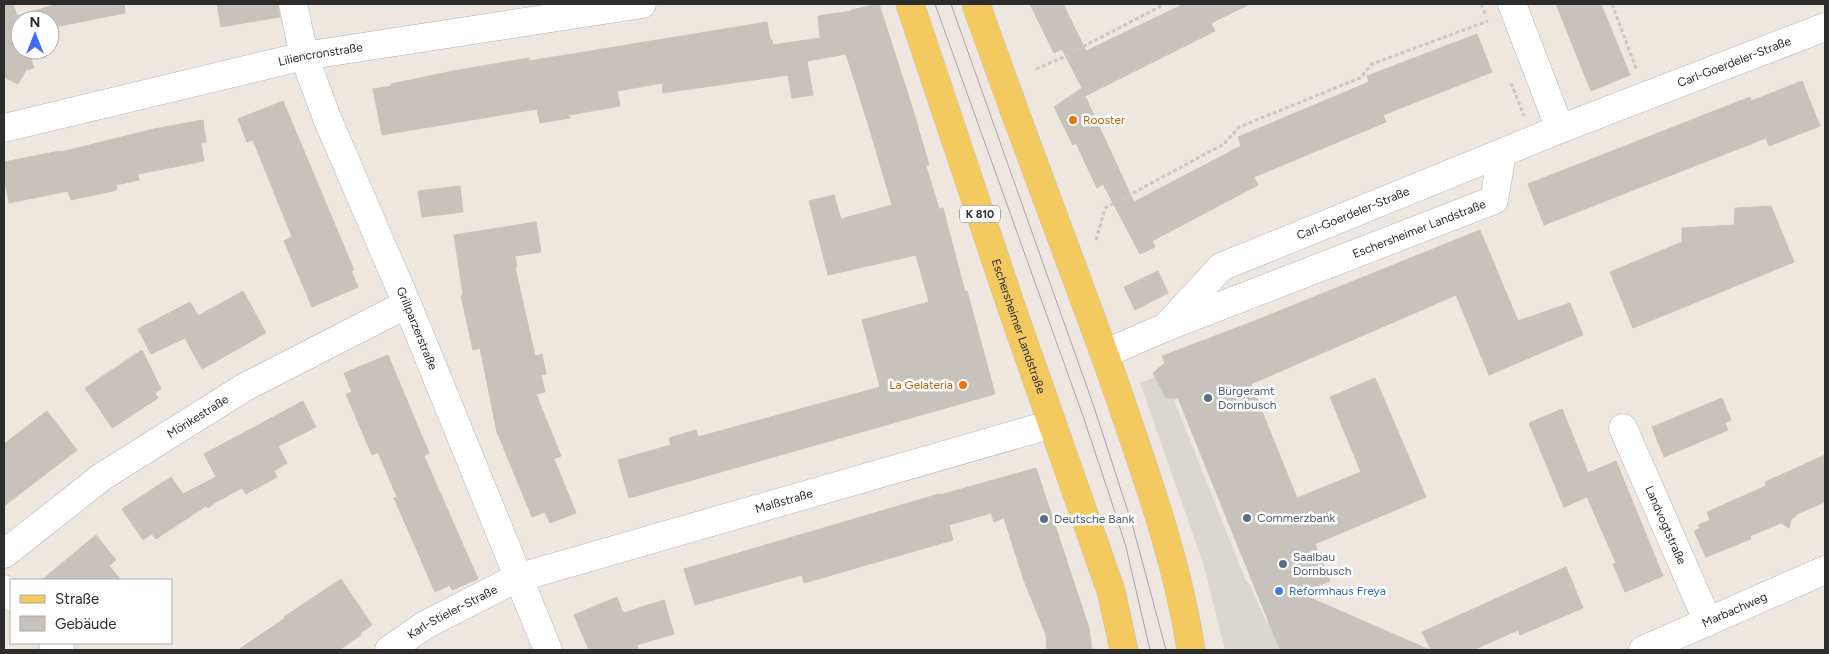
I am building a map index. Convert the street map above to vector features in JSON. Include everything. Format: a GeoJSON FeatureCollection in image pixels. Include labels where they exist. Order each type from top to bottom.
{"type":"FeatureCollection","features":[{"type":"Feature","properties":{"kind":"main road","name":"Eschersheimer Landstraße"},"geometry":{"type":"LineString","coordinates":[[910,4],[1052,424],[1111,591],[1124,650]]}},
{"type":"Feature","properties":{"kind":"main road"},"geometry":{"type":"LineString","coordinates":[[976,4],[1104,354],[1142,464],[1174,572],[1191,650]]}},
{"type":"Feature","properties":{"kind":"street","name":"Grillparzerstraße"},"geometry":{"type":"LineString","coordinates":[[293,4],[304,56],[327,118],[406,304],[548,650]]}},
{"type":"Feature","properties":{"kind":"street","name":"Liliencronstraße"},"geometry":{"type":"LineString","coordinates":[[4,128],[304,56],[642,4]]}},
{"type":"Feature","properties":{"kind":"street"},"geometry":{"type":"LineString","coordinates":[[1512,4],[1560,129]]}},
{"type":"Feature","properties":{"kind":"street","name":"Carl-Goerdeler-Straße"},"geometry":{"type":"LineString","coordinates":[[1166,326],[1221,267],[1560,129],[1825,28]]}},
{"type":"Feature","properties":{"kind":"street","name":"Eschersheimer Landstraße"},"geometry":{"type":"LineString","coordinates":[[1104,354],[1166,326],[1494,200],[1502,153]]}},
{"type":"Feature","properties":{"kind":"street","name":"Mörikestraße"},"geometry":{"type":"LineString","coordinates":[[4,554],[103,476],[236,392],[406,304]]}},
{"type":"Feature","properties":{"kind":"street","name":"Malßstraße"},"geometry":{"type":"LineString","coordinates":[[517,578],[1052,424]]}},
{"type":"Feature","properties":{"kind":"street","name":"Landvogtstraße"},"geometry":{"type":"LineString","coordinates":[[1623,428],[1708,622]]}},
{"type":"Feature","properties":{"kind":"street","name":"Marbachweg"},"geometry":{"type":"LineString","coordinates":[[1643,650],[1825,570]]}},
{"type":"Feature","properties":{"kind":"street","name":"Karl-Stieler-Straße"},"geometry":{"type":"LineString","coordinates":[[389,650],[425,625],[517,578]]}},
{"type":"Feature","properties":{"kind":"path"},"geometry":{"type":"LineString","coordinates":[[1036,69],[1165,4]]}},
{"type":"Feature","properties":{"kind":"path"},"geometry":{"type":"LineString","coordinates":[[1612,4],[1638,72]]}},
{"type":"Feature","properties":{"kind":"path"},"geometry":{"type":"LineString","coordinates":[[1096,240],[1105,208],[1224,144],[1239,127],[1360,78],[1372,64],[1488,22]]}},
{"type":"Feature","properties":{"kind":"shaded area"},"geometry":{"type":"Polygon","coordinates":[[[1155,377],[1178,398],[1174,400],[1247,583],[1249,583],[1267,623],[1269,622],[1280,650],[1225,650],[1204,566],[1140,383],[1155,377]]]}},
{"type":"Feature","properties":{"kind":"building"},"geometry":{"type":"Polygon","coordinates":[[[4,4],[13,4],[15,10],[10,10],[10,60],[31,60],[34,68],[26,70],[18,84],[4,77],[4,4]]]}},
{"type":"Feature","properties":{"kind":"building"},"geometry":{"type":"Polygon","coordinates":[[[58,4],[124,4],[125,13],[60,26],[60,10],[38,10],[58,4]]]}},
{"type":"Feature","properties":{"kind":"building"},"geometry":{"type":"Polygon","coordinates":[[[217,4],[278,4],[280,17],[221,27],[217,4]]]}},
{"type":"Feature","properties":{"kind":"building"},"geometry":{"type":"Polygon","coordinates":[[[879,4],[913,110],[929,165],[926,166],[939,209],[943,208],[995,394],[629,498],[618,460],[671,445],[669,438],[696,430],[698,437],[880,387],[862,320],[929,302],[916,255],[828,275],[809,201],[834,195],[841,219],[892,205],[846,54],[807,61],[813,95],[792,98],[788,75],[663,93],[662,83],[617,91],[620,106],[569,115],[570,118],[540,123],[537,109],[382,135],[373,89],[453,71],[529,58],[529,61],[767,22],[770,40],[772,40],[773,45],[820,38],[818,16],[852,11],[879,4]]]}},
{"type":"Feature","properties":{"kind":"building"},"geometry":{"type":"Polygon","coordinates":[[[1030,4],[1063,4],[1086,51],[1184,4],[1250,4],[1211,23],[1215,31],[1085,96],[1134,202],[1241,146],[1238,137],[1369,82],[1367,76],[1477,34],[1492,72],[1383,115],[1386,122],[1254,177],[1258,185],[1152,241],[1155,247],[1140,254],[1103,184],[1097,188],[1076,143],[1073,145],[1054,107],[1082,88],[1062,49],[1054,53],[1030,4]]]}},
{"type":"Feature","properties":{"kind":"building"},"geometry":{"type":"Polygon","coordinates":[[[1556,4],[1601,4],[1630,75],[1591,91],[1556,4]]]}},
{"type":"Feature","properties":{"kind":"building"},"geometry":{"type":"Polygon","coordinates":[[[1802,81],[1820,126],[1769,146],[1766,138],[1544,225],[1528,184],[1750,97],[1751,101],[1802,81]]]}},
{"type":"Feature","properties":{"kind":"building"},"geometry":{"type":"Polygon","coordinates":[[[283,101],[354,270],[351,271],[358,287],[312,307],[284,241],[292,237],[253,140],[247,142],[238,119],[283,101]]]}},
{"type":"Feature","properties":{"kind":"building"},"geometry":{"type":"Polygon","coordinates":[[[203,120],[206,142],[201,143],[204,161],[138,174],[139,180],[116,185],[117,190],[71,200],[68,191],[9,203],[4,176],[4,162],[61,152],[154,129],[203,120]]]}},
{"type":"Feature","properties":{"kind":"building"},"geometry":{"type":"Polygon","coordinates":[[[460,186],[463,212],[422,217],[418,191],[460,186]]]}},
{"type":"Feature","properties":{"kind":"building"},"geometry":{"type":"Polygon","coordinates":[[[1771,206],[1794,262],[1633,328],[1610,272],[1682,242],[1682,228],[1734,225],[1735,208],[1771,206]]]}},
{"type":"Feature","properties":{"kind":"building"},"geometry":{"type":"Polygon","coordinates":[[[536,222],[541,252],[515,256],[517,267],[515,267],[535,356],[542,354],[546,374],[541,375],[545,392],[536,394],[561,456],[554,459],[576,513],[550,523],[545,512],[532,517],[497,432],[480,348],[473,350],[461,296],[463,295],[454,235],[536,222]]]}},
{"type":"Feature","properties":{"kind":"building"},"geometry":{"type":"Polygon","coordinates":[[[1480,230],[1518,321],[1570,303],[1583,335],[1489,375],[1456,295],[1251,384],[1297,498],[1361,472],[1330,397],[1375,378],[1426,497],[1315,544],[1330,581],[1299,593],[1430,650],[1280,650],[1178,398],[1166,398],[1153,373],[1165,363],[1162,356],[1247,324],[1480,230]]]}},
{"type":"Feature","properties":{"kind":"building"},"geometry":{"type":"Polygon","coordinates":[[[1158,271],[1168,293],[1135,310],[1124,287],[1158,271]]]}},
{"type":"Feature","properties":{"kind":"building"},"geometry":{"type":"Polygon","coordinates":[[[243,291],[266,333],[202,369],[185,338],[151,354],[138,329],[190,302],[198,316],[243,291]]]}},
{"type":"Feature","properties":{"kind":"building"},"geometry":{"type":"Polygon","coordinates":[[[142,350],[161,389],[155,393],[158,398],[112,428],[85,388],[142,350]]]}},
{"type":"Feature","properties":{"kind":"building"},"geometry":{"type":"Polygon","coordinates":[[[388,355],[429,453],[424,456],[478,579],[452,590],[450,585],[435,592],[394,498],[397,497],[378,452],[372,455],[346,394],[352,392],[344,373],[388,355]]]}},
{"type":"Feature","properties":{"kind":"building"},"geometry":{"type":"Polygon","coordinates":[[[1722,398],[1731,420],[1725,423],[1728,430],[1664,457],[1652,427],[1722,398]]]}},
{"type":"Feature","properties":{"kind":"building"},"geometry":{"type":"Polygon","coordinates":[[[303,401],[316,427],[278,446],[287,463],[274,471],[277,477],[246,494],[242,488],[208,508],[206,506],[156,539],[152,534],[143,540],[122,509],[171,477],[183,494],[216,477],[204,454],[303,401]]]}},
{"type":"Feature","properties":{"kind":"building"},"geometry":{"type":"Polygon","coordinates":[[[1562,409],[1588,473],[1616,461],[1663,576],[1625,592],[1613,564],[1616,563],[1587,497],[1564,507],[1529,423],[1562,409]]]}},
{"type":"Feature","properties":{"kind":"building"},"geometry":{"type":"Polygon","coordinates":[[[47,411],[77,450],[4,506],[4,444],[47,411]]]}},
{"type":"Feature","properties":{"kind":"building"},"geometry":{"type":"Polygon","coordinates":[[[1825,455],[1825,502],[1795,515],[1791,519],[1789,528],[1781,523],[1750,536],[1751,539],[1706,557],[1694,531],[1700,528],[1698,525],[1710,520],[1707,512],[1766,486],[1765,482],[1825,455]]]}},
{"type":"Feature","properties":{"kind":"building"},"geometry":{"type":"Polygon","coordinates":[[[1036,468],[1089,628],[1092,650],[1047,650],[1046,635],[1023,578],[1004,518],[994,522],[991,513],[949,525],[953,540],[804,583],[802,575],[695,605],[684,569],[939,494],[1036,468]]]}},
{"type":"Feature","properties":{"kind":"building"},"geometry":{"type":"Polygon","coordinates":[[[96,535],[116,560],[109,566],[120,579],[43,579],[96,535]]]}},
{"type":"Feature","properties":{"kind":"building"},"geometry":{"type":"Polygon","coordinates":[[[1566,567],[1583,608],[1520,635],[1518,630],[1473,650],[1431,650],[1422,632],[1566,567]]]}},
{"type":"Feature","properties":{"kind":"building"},"geometry":{"type":"Polygon","coordinates":[[[341,579],[372,625],[360,633],[361,635],[339,650],[238,650],[284,617],[341,579]]]}},
{"type":"Feature","properties":{"kind":"building"},"geometry":{"type":"Polygon","coordinates":[[[617,597],[623,613],[664,600],[674,634],[637,645],[639,650],[589,650],[574,615],[617,597]]]}},
{"type":"Feature","properties":{"kind":"tram line"},"geometry":{"type":"LineString","coordinates":[[935,4],[1083,416],[1113,506],[1126,547],[1150,650]]}},
{"type":"Feature","properties":{"kind":"tram line"},"geometry":{"type":"LineString","coordinates":[[951,4],[1094,407],[1133,527],[1166,650]]}},
{"type":"Feature","properties":{"kind":"place","name":"Rooster"},"geometry":{"type":"Point","coordinates":[1073,120]}},
{"type":"Feature","properties":{"kind":"place","name":"La Gelateria"},"geometry":{"type":"Point","coordinates":[963,385]}},
{"type":"Feature","properties":{"kind":"place","name":"Bürgeramt Dornbusch"},"geometry":{"type":"Point","coordinates":[1208,398]}},
{"type":"Feature","properties":{"kind":"place","name":"Commerzbank"},"geometry":{"type":"Point","coordinates":[1247,518]}},
{"type":"Feature","properties":{"kind":"place","name":"Deutsche Bank"},"geometry":{"type":"Point","coordinates":[1044,519]}},
{"type":"Feature","properties":{"kind":"place","name":"Saalbau Dornbusch"},"geometry":{"type":"Point","coordinates":[1283,564]}},
{"type":"Feature","properties":{"kind":"place","name":"Reformhaus Freya"},"geometry":{"type":"Point","coordinates":[1279,591]}}]}
